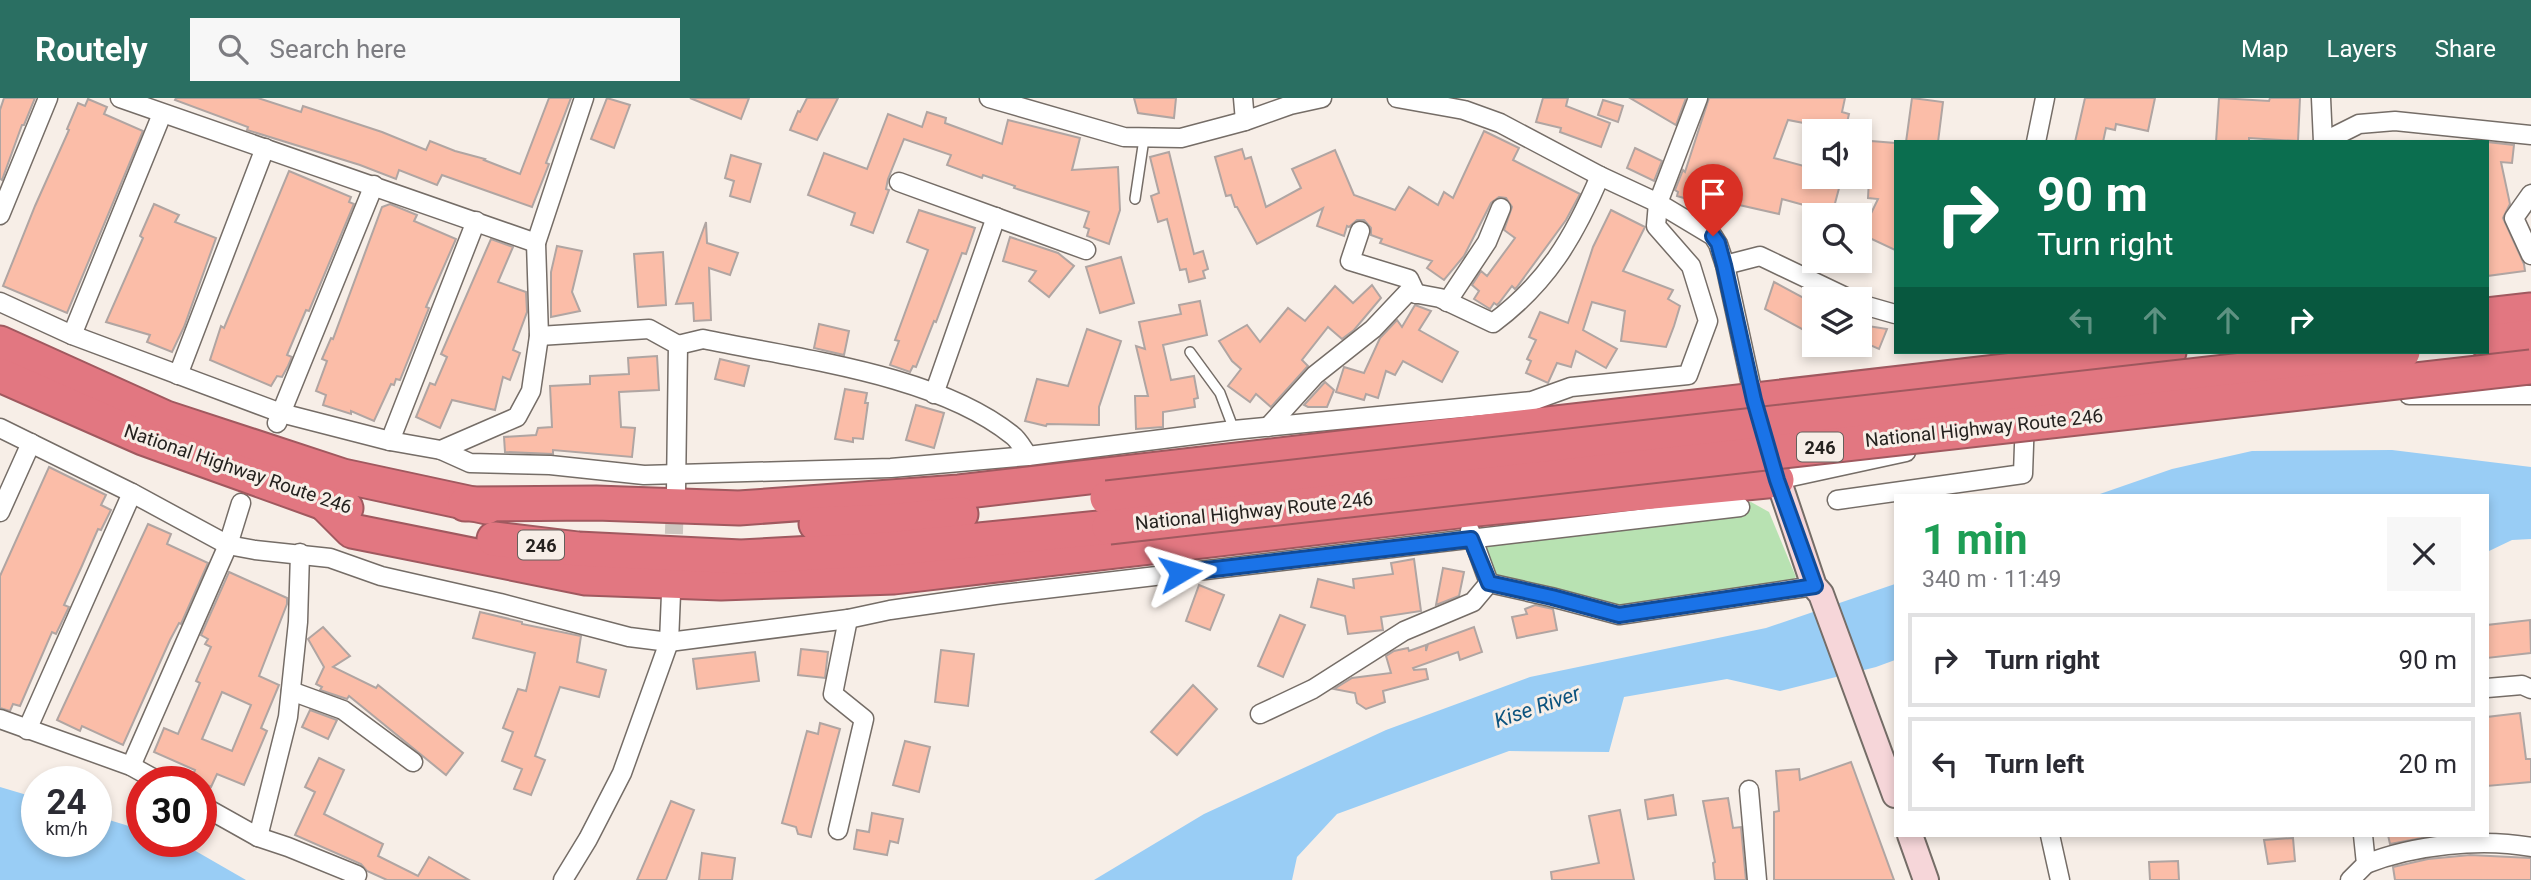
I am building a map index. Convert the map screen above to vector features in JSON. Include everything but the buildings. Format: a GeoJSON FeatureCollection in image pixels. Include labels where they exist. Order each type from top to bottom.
{"type":"FeatureCollection","features":[{"type":"Feature","properties":{"kind":"highway"},"geometry":{"type":"LineString","coordinates":[[2489,315],[2531,310]]}},
{"type":"Feature","properties":{"kind":"highway"},"geometry":{"type":"LineString","coordinates":[[2489,342],[2531,337]]}},
{"type":"Feature","properties":{"kind":"highway","name":"National Highway Route 246"},"geometry":{"type":"LineString","coordinates":[[0,343],[166,418],[343,476],[465,503],[589,520],[739,527],[1108,513],[2531,366]]}},
{"type":"Feature","properties":{"kind":"highway"},"geometry":{"type":"LineString","coordinates":[[465,503],[596,503],[739,508],[959,492],[1754,400],[2024,360],[2133,354]]}},
{"type":"Feature","properties":{"kind":"highway","name":"National Highway Route 246"},"geometry":{"type":"LineString","coordinates":[[0,375],[143,438],[324,502],[408,523],[492,539],[578,549],[741,557],[888,549],[1108,513],[2387,354]]}},
{"type":"Feature","properties":{"kind":"highway"},"geometry":{"type":"LineString","coordinates":[[324,502],[352,531],[586,578],[721,583],[894,577],[1469,524],[1777,480]]}},
{"type":"Feature","properties":{"kind":"street"},"geometry":{"type":"LineString","coordinates":[[0,215],[48,98]]}},
{"type":"Feature","properties":{"kind":"street"},"geometry":{"type":"LineString","coordinates":[[120,98],[536,243]]}},
{"type":"Feature","properties":{"kind":"street"},"geometry":{"type":"LineString","coordinates":[[441,450],[517,417],[531,391],[539,336],[536,243],[584,98]]}},
{"type":"Feature","properties":{"kind":"street"},"geometry":{"type":"LineString","coordinates":[[989,98],[1124,137],[1144,139],[1181,138],[1322,98]]}},
{"type":"Feature","properties":{"kind":"street"},"geometry":{"type":"LineString","coordinates":[[1242,98],[1245,121]]}},
{"type":"Feature","properties":{"kind":"street"},"geometry":{"type":"LineString","coordinates":[[1397,98],[1465,110],[1500,122],[1600,176],[1658,203],[1713,236],[1718,243],[1724,265],[1754,400],[1777,480],[1818,590],[1885,752],[1894,791]]}},
{"type":"Feature","properties":{"kind":"street"},"geometry":{"type":"LineString","coordinates":[[0,302],[72,335],[178,375],[279,418],[441,450],[470,463],[550,465],[643,475],[676,483],[1028,456],[1234,430],[1532,401],[1571,387],[1688,375],[1708,321],[1691,266],[1656,226],[1658,203],[1698,98]]}},
{"type":"Feature","properties":{"kind":"street"},"geometry":{"type":"LineString","coordinates":[[2036,140],[2045,98]]}},
{"type":"Feature","properties":{"kind":"street"},"geometry":{"type":"LineString","coordinates":[[2321,98],[2323,140]]}},
{"type":"Feature","properties":{"kind":"street"},"geometry":{"type":"LineString","coordinates":[[72,335],[162,114]]}},
{"type":"Feature","properties":{"kind":"street"},"geometry":{"type":"LineString","coordinates":[[2327,140],[2359,124],[2395,121],[2531,135]]}},
{"type":"Feature","properties":{"kind":"street"},"geometry":{"type":"LineString","coordinates":[[178,375],[265,148]]}},
{"type":"Feature","properties":{"kind":"street"},"geometry":{"type":"LineString","coordinates":[[1268,427],[1315,375],[1373,329],[1408,292],[1447,302],[1493,323],[1518,305],[1564,250],[1582,219],[1600,176]]}},
{"type":"Feature","properties":{"kind":"street"},"geometry":{"type":"LineString","coordinates":[[899,182],[1086,250]]}},
{"type":"Feature","properties":{"kind":"street"},"geometry":{"type":"LineString","coordinates":[[279,418],[374,185]]}},
{"type":"Feature","properties":{"kind":"street"},"geometry":{"type":"LineString","coordinates":[[2531,194],[2514,218],[2531,256]]}},
{"type":"Feature","properties":{"kind":"street"},"geometry":{"type":"LineString","coordinates":[[1447,302],[1487,242],[1501,208]]}},
{"type":"Feature","properties":{"kind":"street"},"geometry":{"type":"LineString","coordinates":[[934,394],[996,217]]}},
{"type":"Feature","properties":{"kind":"street"},"geometry":{"type":"LineString","coordinates":[[390,441],[476,221]]}},
{"type":"Feature","properties":{"kind":"street"},"geometry":{"type":"LineString","coordinates":[[1360,231],[1350,261],[1409,279],[1416,294]]}},
{"type":"Feature","properties":{"kind":"street"},"geometry":{"type":"LineString","coordinates":[[1724,265],[1760,256],[1825,287]]}},
{"type":"Feature","properties":{"kind":"street"},"geometry":{"type":"LineString","coordinates":[[1872,307],[1894,314]]}},
{"type":"Feature","properties":{"kind":"street"},"geometry":{"type":"LineString","coordinates":[[539,336],[649,329],[678,345],[703,340],[884,376],[975,411],[1014,436],[1028,456]]}},
{"type":"Feature","properties":{"kind":"street"},"geometry":{"type":"LineString","coordinates":[[676,483],[678,345]]}},
{"type":"Feature","properties":{"kind":"street"},"geometry":{"type":"LineString","coordinates":[[1837,500],[2023,474],[2024,360]]}},
{"type":"Feature","properties":{"kind":"street"},"geometry":{"type":"LineString","coordinates":[[1777,480],[2025,426],[2263,395],[2531,394]]}},
{"type":"Feature","properties":{"kind":"street"},"geometry":{"type":"LineString","coordinates":[[0,428],[132,493],[228,545],[330,558],[381,576],[500,603],[629,637],[669,642],[848,619],[891,610],[1469,524],[1741,507]]}},
{"type":"Feature","properties":{"kind":"street"},"geometry":{"type":"LineString","coordinates":[[0,513],[31,443]]}},
{"type":"Feature","properties":{"kind":"street"},"geometry":{"type":"LineString","coordinates":[[27,730],[132,493]]}},
{"type":"Feature","properties":{"kind":"street"},"geometry":{"type":"LineString","coordinates":[[0,719],[131,766],[228,545],[241,503]]}},
{"type":"Feature","properties":{"kind":"street"},"geometry":{"type":"LineString","coordinates":[[1469,524],[1489,583]]}},
{"type":"Feature","properties":{"kind":"street"},"geometry":{"type":"LineString","coordinates":[[258,837],[288,717],[298,622],[300,554]]}},
{"type":"Feature","properties":{"kind":"street"},"geometry":{"type":"LineString","coordinates":[[1489,583],[1619,615],[1818,590]]}},
{"type":"Feature","properties":{"kind":"street"},"geometry":{"type":"LineString","coordinates":[[1260,714],[1313,689],[1404,631],[1473,602],[1489,583]]}},
{"type":"Feature","properties":{"kind":"street"},"geometry":{"type":"LineString","coordinates":[[563,880],[622,773],[669,642],[671,594]]}},
{"type":"Feature","properties":{"kind":"street"},"geometry":{"type":"LineString","coordinates":[[838,830],[864,719],[833,694],[848,619]]}},
{"type":"Feature","properties":{"kind":"street"},"geometry":{"type":"LineString","coordinates":[[2489,688],[2522,685],[2531,689]]}},
{"type":"Feature","properties":{"kind":"street"},"geometry":{"type":"LineString","coordinates":[[291,691],[343,710],[413,762]]}},
{"type":"Feature","properties":{"kind":"street"},"geometry":{"type":"LineString","coordinates":[[1749,790],[1757,880]]}},
{"type":"Feature","properties":{"kind":"street"},"geometry":{"type":"LineString","coordinates":[[217,814],[258,837],[356,875]]}},
{"type":"Feature","properties":{"kind":"street"},"geometry":{"type":"LineString","coordinates":[[1911,837],[1926,880]]}},
{"type":"Feature","properties":{"kind":"street"},"geometry":{"type":"LineString","coordinates":[[2050,837],[2060,880]]}},
{"type":"Feature","properties":{"kind":"street"},"geometry":{"type":"LineString","coordinates":[[2363,837],[2366,863]]}},
{"type":"Feature","properties":{"kind":"street"},"geometry":{"type":"LineString","coordinates":[[2350,880],[2366,863],[2386,855],[2466,843],[2503,842],[2531,847]]}},
{"type":"Feature","properties":{"kind":"lane"},"geometry":{"type":"LineString","coordinates":[[1135,199],[1144,139]]}},
{"type":"Feature","properties":{"kind":"lane"},"geometry":{"type":"LineString","coordinates":[[1190,352],[1220,393],[1234,430]]}},
{"type":"Feature","properties":{"kind":"green space"},"geometry":{"type":"Polygon","coordinates":[[[1751,502],[1769,512],[1796,577],[1782,588],[1633,610],[1493,584],[1478,532],[1751,502]]]}},
{"type":"Feature","properties":{"kind":"water"},"geometry":{"type":"Polygon","coordinates":[[[2392,450],[2531,467],[2531,539],[2512,540],[2489,551],[2489,494],[2100,494],[2172,469],[2252,451],[2392,450]]]}},
{"type":"Feature","properties":{"kind":"water","name":"Kise River"},"geometry":{"type":"Polygon","coordinates":[[[1894,584],[1894,660],[1780,691],[1727,679],[1624,697],[1609,752],[1509,751],[1337,814],[1297,857],[1292,880],[1094,880],[1204,814],[1386,730],[1530,677],[1766,628],[1894,584]]]}},
{"type":"Feature","properties":{"kind":"water"},"geometry":{"type":"Polygon","coordinates":[[[0,787],[21,793],[21,857],[112,857],[112,821],[126,825],[126,857],[206,857],[246,880],[0,880],[0,787]]]}},
{"type":"Feature","properties":{"kind":"tunnel"},"geometry":{"type":"LineString","coordinates":[[673,561],[675,501]]}},
{"type":"Feature","properties":{"kind":"route"},"geometry":{"type":"LineString","coordinates":[[1180,573],[1471,539],[1489,583],[1619,615],[1815,586],[1777,480],[1754,400],[1724,265],[1718,243],[1713,236]]}}]}
